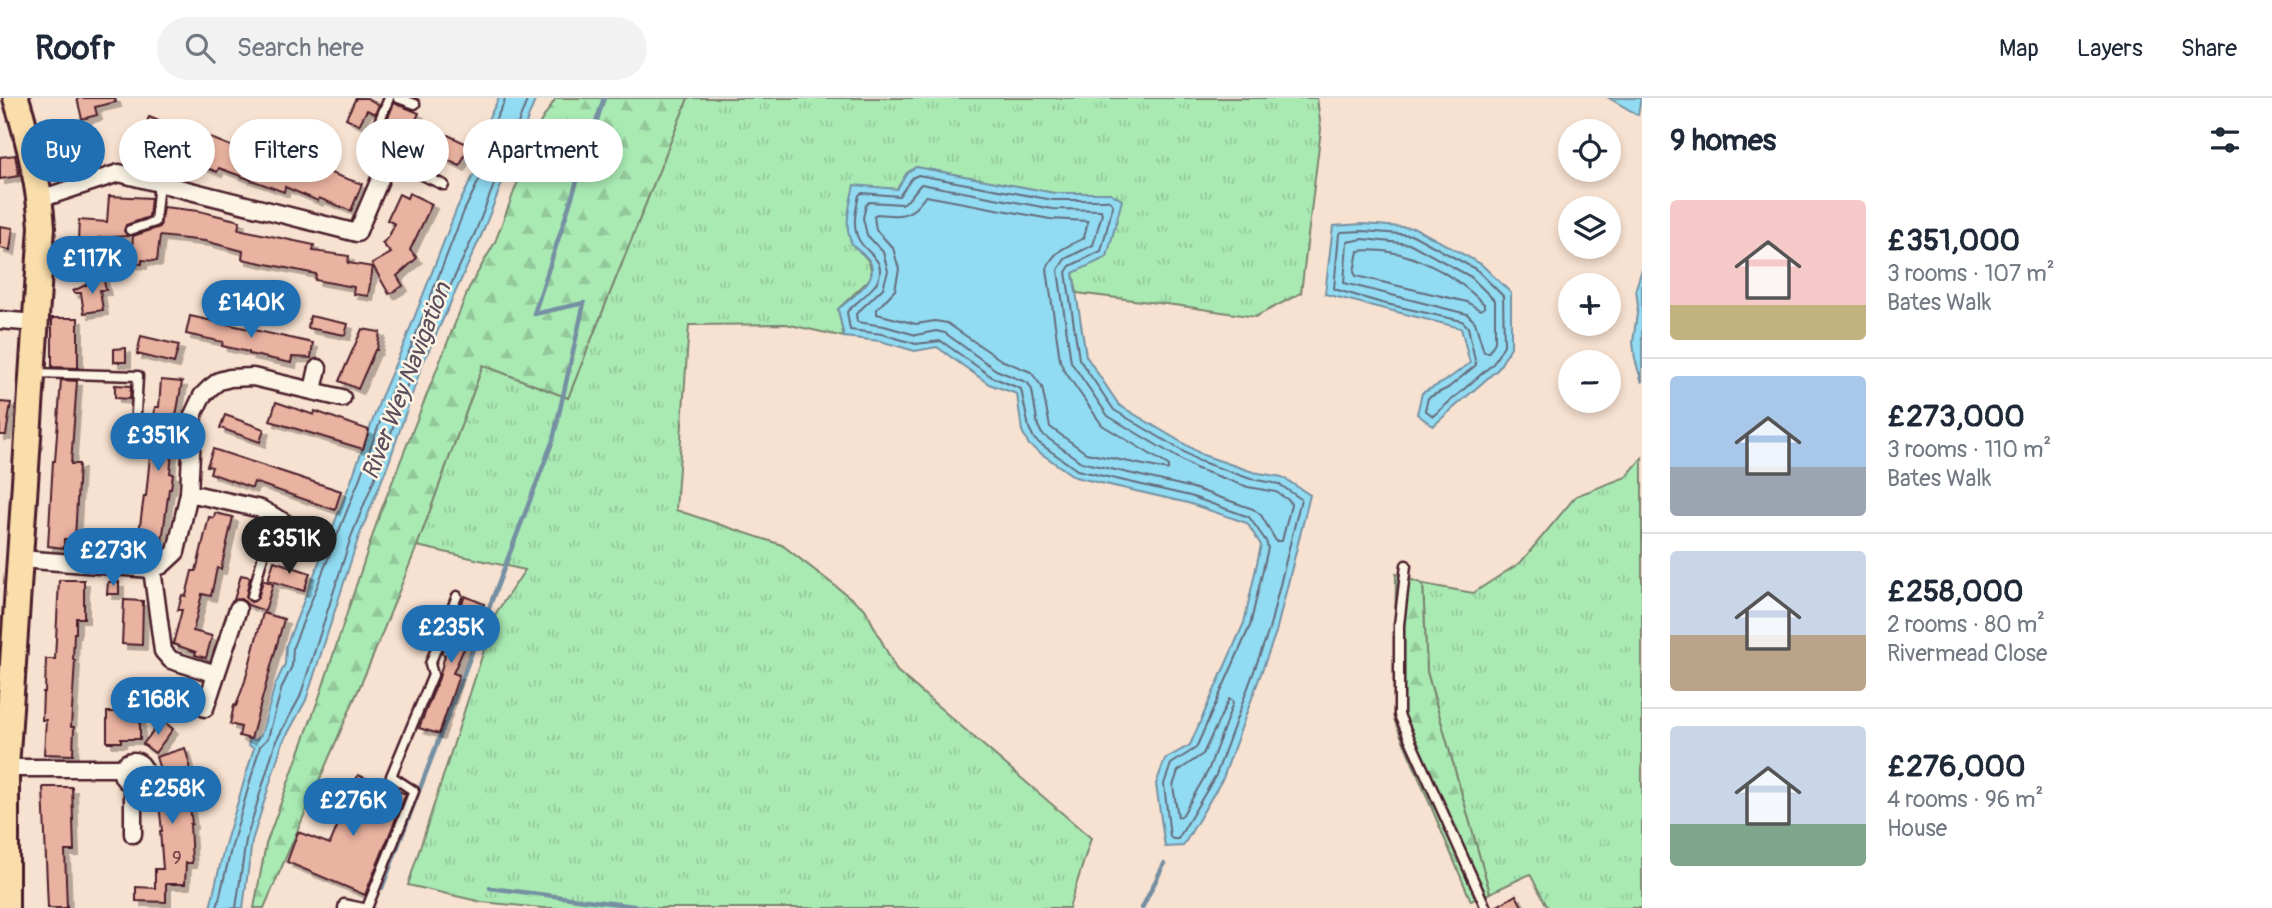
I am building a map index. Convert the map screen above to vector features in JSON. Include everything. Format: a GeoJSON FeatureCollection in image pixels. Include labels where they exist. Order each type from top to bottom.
{"type":"FeatureCollection","features":[{"type":"Feature","properties":{"kind":"main road"},"geometry":{"type":"LineString","coordinates":[[6,908],[6,652],[20,559],[41,252],[40,199],[16,98]]}},
{"type":"Feature","properties":{"kind":"street"},"geometry":{"type":"LineString","coordinates":[[40,199],[119,173]]}},
{"type":"Feature","properties":{"kind":"street"},"geometry":{"type":"LineString","coordinates":[[163,182],[357,233],[379,182]]}},
{"type":"Feature","properties":{"kind":"street"},"geometry":{"type":"LineString","coordinates":[[0,320],[36,323]]}},
{"type":"Feature","properties":{"kind":"street"},"geometry":{"type":"LineString","coordinates":[[313,390],[318,368]]}},
{"type":"Feature","properties":{"kind":"street"},"geometry":{"type":"LineString","coordinates":[[20,559],[152,569],[162,565],[176,552],[188,493],[194,415],[202,396],[219,381],[253,377],[342,398]]}},
{"type":"Feature","properties":{"kind":"street"},"geometry":{"type":"LineString","coordinates":[[188,493],[250,506],[274,516],[316,545]]}},
{"type":"Feature","properties":{"kind":"street"},"geometry":{"type":"LineString","coordinates":[[152,569],[163,651],[171,660],[216,674]]}},
{"type":"Feature","properties":{"kind":"street"},"geometry":{"type":"LineString","coordinates":[[205,708],[237,609]]}},
{"type":"Feature","properties":{"kind":"street"},"geometry":{"type":"LineString","coordinates":[[6,768],[123,768],[124,778],[133,783],[134,834]]}},
{"type":"Feature","properties":{"kind":"lane"},"geometry":{"type":"LineString","coordinates":[[380,119],[388,98]]}},
{"type":"Feature","properties":{"kind":"lane"},"geometry":{"type":"LineString","coordinates":[[398,98],[415,104]]}},
{"type":"Feature","properties":{"kind":"lane"},"geometry":{"type":"LineString","coordinates":[[130,230],[155,222],[159,182]]}},
{"type":"Feature","properties":{"kind":"lane"},"geometry":{"type":"LineString","coordinates":[[438,182],[444,185]]}},
{"type":"Feature","properties":{"kind":"lane"},"geometry":{"type":"LineString","coordinates":[[32,373],[138,376],[135,431]]}},
{"type":"Feature","properties":{"kind":"lane"},"geometry":{"type":"LineString","coordinates":[[252,596],[274,516]]}},
{"type":"Feature","properties":{"kind":"lane"},"geometry":{"type":"LineString","coordinates":[[1406,565],[1399,625],[1399,715],[1486,908]]}},
{"type":"Feature","properties":{"kind":"lane"},"geometry":{"type":"LineString","coordinates":[[343,908],[344,904],[365,908],[414,791],[391,776],[433,675],[430,664],[457,596]]}},
{"type":"Feature","properties":{"kind":"green space"},"geometry":{"type":"Polygon","coordinates":[[[556,98],[688,98],[568,398],[483,365],[417,546],[373,656],[264,908],[254,908],[266,844],[321,692],[380,513],[469,288],[495,242],[518,182],[623,182],[623,119],[543,119],[556,98]]]}},
{"type":"Feature","properties":{"kind":"green space"},"geometry":{"type":"Polygon","coordinates":[[[688,98],[1317,98],[1321,129],[1301,293],[1255,317],[1077,293],[1073,273],[1110,193],[1054,193],[916,167],[907,173],[897,189],[854,186],[852,244],[869,263],[871,278],[838,309],[844,337],[786,324],[689,325],[676,510],[782,545],[865,609],[897,671],[1091,838],[1069,908],[543,908],[482,902],[408,885],[496,613],[525,570],[417,546],[483,365],[568,398],[688,98]]]}},
{"type":"Feature","properties":{"kind":"green space"},"geometry":{"type":"Polygon","coordinates":[[[1642,458],[1642,908],[1548,908],[1530,874],[1490,893],[1427,672],[1423,584],[1473,593],[1521,562],[1576,496],[1626,477],[1642,458]]]}},
{"type":"Feature","properties":{"kind":"green space"},"geometry":{"type":"Polygon","coordinates":[[[1396,574],[1423,584],[1427,672],[1490,893],[1471,901],[1394,719],[1396,574]]]}},
{"type":"Feature","properties":{"kind":"water","name":"River Wey Navigation"},"geometry":{"type":"Polygon","coordinates":[[[499,98],[536,98],[528,119],[488,119],[499,98]]]}},
{"type":"Feature","properties":{"kind":"water"},"geometry":{"type":"Polygon","coordinates":[[[1609,98],[1641,98],[1638,115],[1609,98]]]}},
{"type":"Feature","properties":{"kind":"water"},"geometry":{"type":"Polygon","coordinates":[[[916,167],[1054,193],[1110,193],[1122,200],[1107,257],[1073,273],[1086,356],[1119,405],[1203,455],[1253,472],[1282,477],[1310,495],[1276,632],[1223,778],[1183,846],[1165,847],[1156,784],[1165,759],[1190,745],[1244,623],[1261,545],[1247,523],[1188,503],[1075,477],[1029,445],[1022,431],[1017,394],[989,384],[937,347],[915,351],[880,341],[844,337],[838,309],[864,287],[869,280],[872,266],[849,237],[848,215],[854,185],[897,189],[907,173],[916,167]]]}},
{"type":"Feature","properties":{"kind":"water","name":"River Wey Navigation"},"geometry":{"type":"Polygon","coordinates":[[[470,182],[503,182],[422,365],[389,462],[358,539],[306,700],[282,744],[252,841],[243,908],[210,908],[224,848],[254,748],[248,745],[250,739],[256,740],[261,735],[275,685],[285,664],[286,646],[457,208],[470,182]]]}},
{"type":"Feature","properties":{"kind":"water"},"geometry":{"type":"Polygon","coordinates":[[[1363,224],[1415,228],[1481,264],[1511,293],[1511,347],[1498,369],[1433,426],[1417,414],[1422,393],[1444,382],[1470,363],[1461,328],[1325,294],[1333,226],[1363,224]]]}},
{"type":"Feature","properties":{"kind":"water"},"geometry":{"type":"Polygon","coordinates":[[[1642,269],[1642,383],[1633,342],[1638,306],[1636,288],[1642,269]]]}},
{"type":"Feature","properties":{"kind":"building"},"geometry":{"type":"Polygon","coordinates":[[[77,98],[115,98],[116,102],[95,107],[97,115],[82,119],[77,98]]]}},
{"type":"Feature","properties":{"kind":"building"},"geometry":{"type":"Polygon","coordinates":[[[356,98],[367,98],[379,105],[375,114],[367,110],[362,119],[356,119],[356,123],[346,118],[356,98]]]}},
{"type":"Feature","properties":{"kind":"building"},"geometry":{"type":"Polygon","coordinates":[[[394,103],[419,113],[416,119],[387,119],[394,103]]]}},
{"type":"Feature","properties":{"kind":"building"},"geometry":{"type":"Polygon","coordinates":[[[449,136],[463,142],[463,159],[460,166],[449,161],[449,136]]]}},
{"type":"Feature","properties":{"kind":"building"},"geometry":{"type":"Polygon","coordinates":[[[215,140],[229,145],[229,172],[219,168],[217,172],[215,140]]]}},
{"type":"Feature","properties":{"kind":"building"},"geometry":{"type":"Polygon","coordinates":[[[15,155],[19,176],[0,179],[0,157],[15,155]]]}},
{"type":"Feature","properties":{"kind":"building"},"geometry":{"type":"Polygon","coordinates":[[[342,177],[362,184],[351,211],[285,187],[284,192],[257,182],[342,182],[342,177]]]}},
{"type":"Feature","properties":{"kind":"building"},"geometry":{"type":"Polygon","coordinates":[[[409,193],[432,204],[410,250],[417,258],[397,276],[403,286],[389,294],[372,264],[391,253],[382,243],[388,238],[395,224],[387,220],[399,194],[407,198],[409,193]]]}},
{"type":"Feature","properties":{"kind":"building"},"geometry":{"type":"Polygon","coordinates":[[[109,196],[151,198],[149,217],[126,225],[124,231],[128,236],[98,238],[97,263],[77,262],[79,220],[107,222],[109,196]]]}},
{"type":"Feature","properties":{"kind":"building"},"geometry":{"type":"Polygon","coordinates":[[[163,207],[199,211],[240,221],[238,229],[314,245],[313,251],[349,256],[348,263],[373,267],[368,296],[353,294],[354,287],[315,280],[316,274],[242,259],[243,251],[205,241],[160,236],[157,261],[142,260],[142,264],[131,263],[133,236],[160,227],[163,207]]]}},
{"type":"Feature","properties":{"kind":"building"},"geometry":{"type":"Polygon","coordinates":[[[0,226],[13,228],[10,250],[0,248],[0,226]]]}},
{"type":"Feature","properties":{"kind":"building"},"geometry":{"type":"Polygon","coordinates":[[[103,277],[106,290],[100,290],[103,310],[84,313],[81,293],[73,291],[103,277]]]}},
{"type":"Feature","properties":{"kind":"building"},"geometry":{"type":"Polygon","coordinates":[[[190,316],[313,343],[311,358],[292,357],[291,363],[249,354],[222,346],[223,342],[186,334],[190,316]]]}},
{"type":"Feature","properties":{"kind":"building"},"geometry":{"type":"Polygon","coordinates":[[[310,316],[348,324],[345,335],[308,328],[310,316]]]}},
{"type":"Feature","properties":{"kind":"building"},"geometry":{"type":"Polygon","coordinates":[[[52,318],[78,318],[78,368],[52,367],[52,318]]]}},
{"type":"Feature","properties":{"kind":"building"},"geometry":{"type":"Polygon","coordinates":[[[362,329],[380,332],[377,350],[358,389],[339,381],[362,329]]]}},
{"type":"Feature","properties":{"kind":"building"},"geometry":{"type":"Polygon","coordinates":[[[141,336],[179,345],[174,363],[137,354],[141,336]]]}},
{"type":"Feature","properties":{"kind":"building"},"geometry":{"type":"Polygon","coordinates":[[[126,348],[126,362],[114,362],[114,349],[126,348]]]}},
{"type":"Feature","properties":{"kind":"building"},"geometry":{"type":"Polygon","coordinates":[[[61,380],[77,381],[71,464],[79,464],[75,539],[64,539],[64,548],[48,546],[61,380]]]}},
{"type":"Feature","properties":{"kind":"building"},"geometry":{"type":"Polygon","coordinates":[[[161,380],[182,382],[175,422],[171,489],[161,549],[155,549],[155,554],[117,548],[119,537],[138,540],[161,380]]]}},
{"type":"Feature","properties":{"kind":"building"},"geometry":{"type":"Polygon","coordinates":[[[115,385],[131,386],[130,399],[115,398],[115,385]]]}},
{"type":"Feature","properties":{"kind":"building"},"geometry":{"type":"Polygon","coordinates":[[[0,402],[11,403],[6,435],[0,435],[0,402]]]}},
{"type":"Feature","properties":{"kind":"building"},"geometry":{"type":"Polygon","coordinates":[[[276,402],[314,415],[315,411],[369,430],[363,449],[270,421],[276,402]]]}},
{"type":"Feature","properties":{"kind":"building"},"geometry":{"type":"Polygon","coordinates":[[[225,415],[264,429],[260,442],[220,428],[225,415]]]}},
{"type":"Feature","properties":{"kind":"building"},"geometry":{"type":"Polygon","coordinates":[[[213,449],[341,491],[335,510],[254,482],[252,488],[210,473],[212,467],[207,466],[213,449]]]}},
{"type":"Feature","properties":{"kind":"building"},"geometry":{"type":"Polygon","coordinates":[[[215,513],[233,517],[221,569],[217,568],[211,596],[202,594],[193,631],[212,636],[206,658],[173,644],[182,610],[178,610],[182,595],[186,596],[192,571],[196,571],[209,517],[214,518],[215,513]]]}},
{"type":"Feature","properties":{"kind":"building"},"geometry":{"type":"Polygon","coordinates":[[[274,561],[310,573],[304,591],[268,580],[274,561]]]}},
{"type":"Feature","properties":{"kind":"building"},"geometry":{"type":"Polygon","coordinates":[[[241,575],[250,577],[246,597],[251,602],[258,598],[263,580],[273,584],[265,611],[248,605],[242,599],[234,600],[241,575]]]}},
{"type":"Feature","properties":{"kind":"building"},"geometry":{"type":"Polygon","coordinates":[[[59,580],[84,580],[84,618],[76,618],[74,633],[71,727],[74,727],[73,755],[44,754],[46,720],[42,720],[43,692],[46,659],[55,659],[59,580]]]}},
{"type":"Feature","properties":{"kind":"building"},"geometry":{"type":"Polygon","coordinates":[[[108,582],[119,582],[119,594],[107,594],[108,582]]]}},
{"type":"Feature","properties":{"kind":"building"},"geometry":{"type":"Polygon","coordinates":[[[465,596],[484,604],[453,673],[459,675],[439,734],[419,728],[439,678],[445,655],[441,653],[465,596]]]}},
{"type":"Feature","properties":{"kind":"building"},"geometry":{"type":"Polygon","coordinates":[[[124,600],[143,601],[142,645],[122,644],[124,600]]]}},
{"type":"Feature","properties":{"kind":"building"},"geometry":{"type":"Polygon","coordinates":[[[263,613],[284,619],[251,739],[239,736],[241,727],[230,724],[234,705],[236,706],[245,681],[263,613]]]}},
{"type":"Feature","properties":{"kind":"building"},"geometry":{"type":"Polygon","coordinates":[[[126,709],[140,709],[140,739],[107,742],[107,712],[126,712],[126,709]]]}},
{"type":"Feature","properties":{"kind":"building"},"geometry":{"type":"Polygon","coordinates":[[[162,720],[173,729],[155,753],[143,744],[162,720]]]}},
{"type":"Feature","properties":{"kind":"building"},"geometry":{"type":"Polygon","coordinates":[[[185,748],[189,762],[192,863],[186,863],[185,884],[166,884],[166,902],[136,901],[136,887],[155,888],[155,869],[163,869],[158,795],[159,776],[162,776],[156,757],[185,748]]]}},
{"type":"Feature","properties":{"kind":"building"},"geometry":{"type":"Polygon","coordinates":[[[358,775],[406,794],[365,895],[287,862],[298,832],[330,844],[358,775]]]}},
{"type":"Feature","properties":{"kind":"building"},"geometry":{"type":"Polygon","coordinates":[[[43,787],[72,787],[74,851],[65,851],[67,908],[48,908],[43,787]]]}},
{"type":"Feature","properties":{"kind":"building"},"geometry":{"type":"Polygon","coordinates":[[[1516,895],[1523,908],[1494,908],[1516,895]]]}},
{"type":"Feature","properties":{"kind":"waterway"},"geometry":{"type":"LineString","coordinates":[[382,888],[553,440],[584,303],[534,314],[604,98]]}},
{"type":"Feature","properties":{"kind":"waterway"},"geometry":{"type":"LineString","coordinates":[[1142,908],[1164,864]]}},
{"type":"Feature","properties":{"kind":"waterway"},"geometry":{"type":"LineString","coordinates":[[490,888],[650,908]]}}]}
